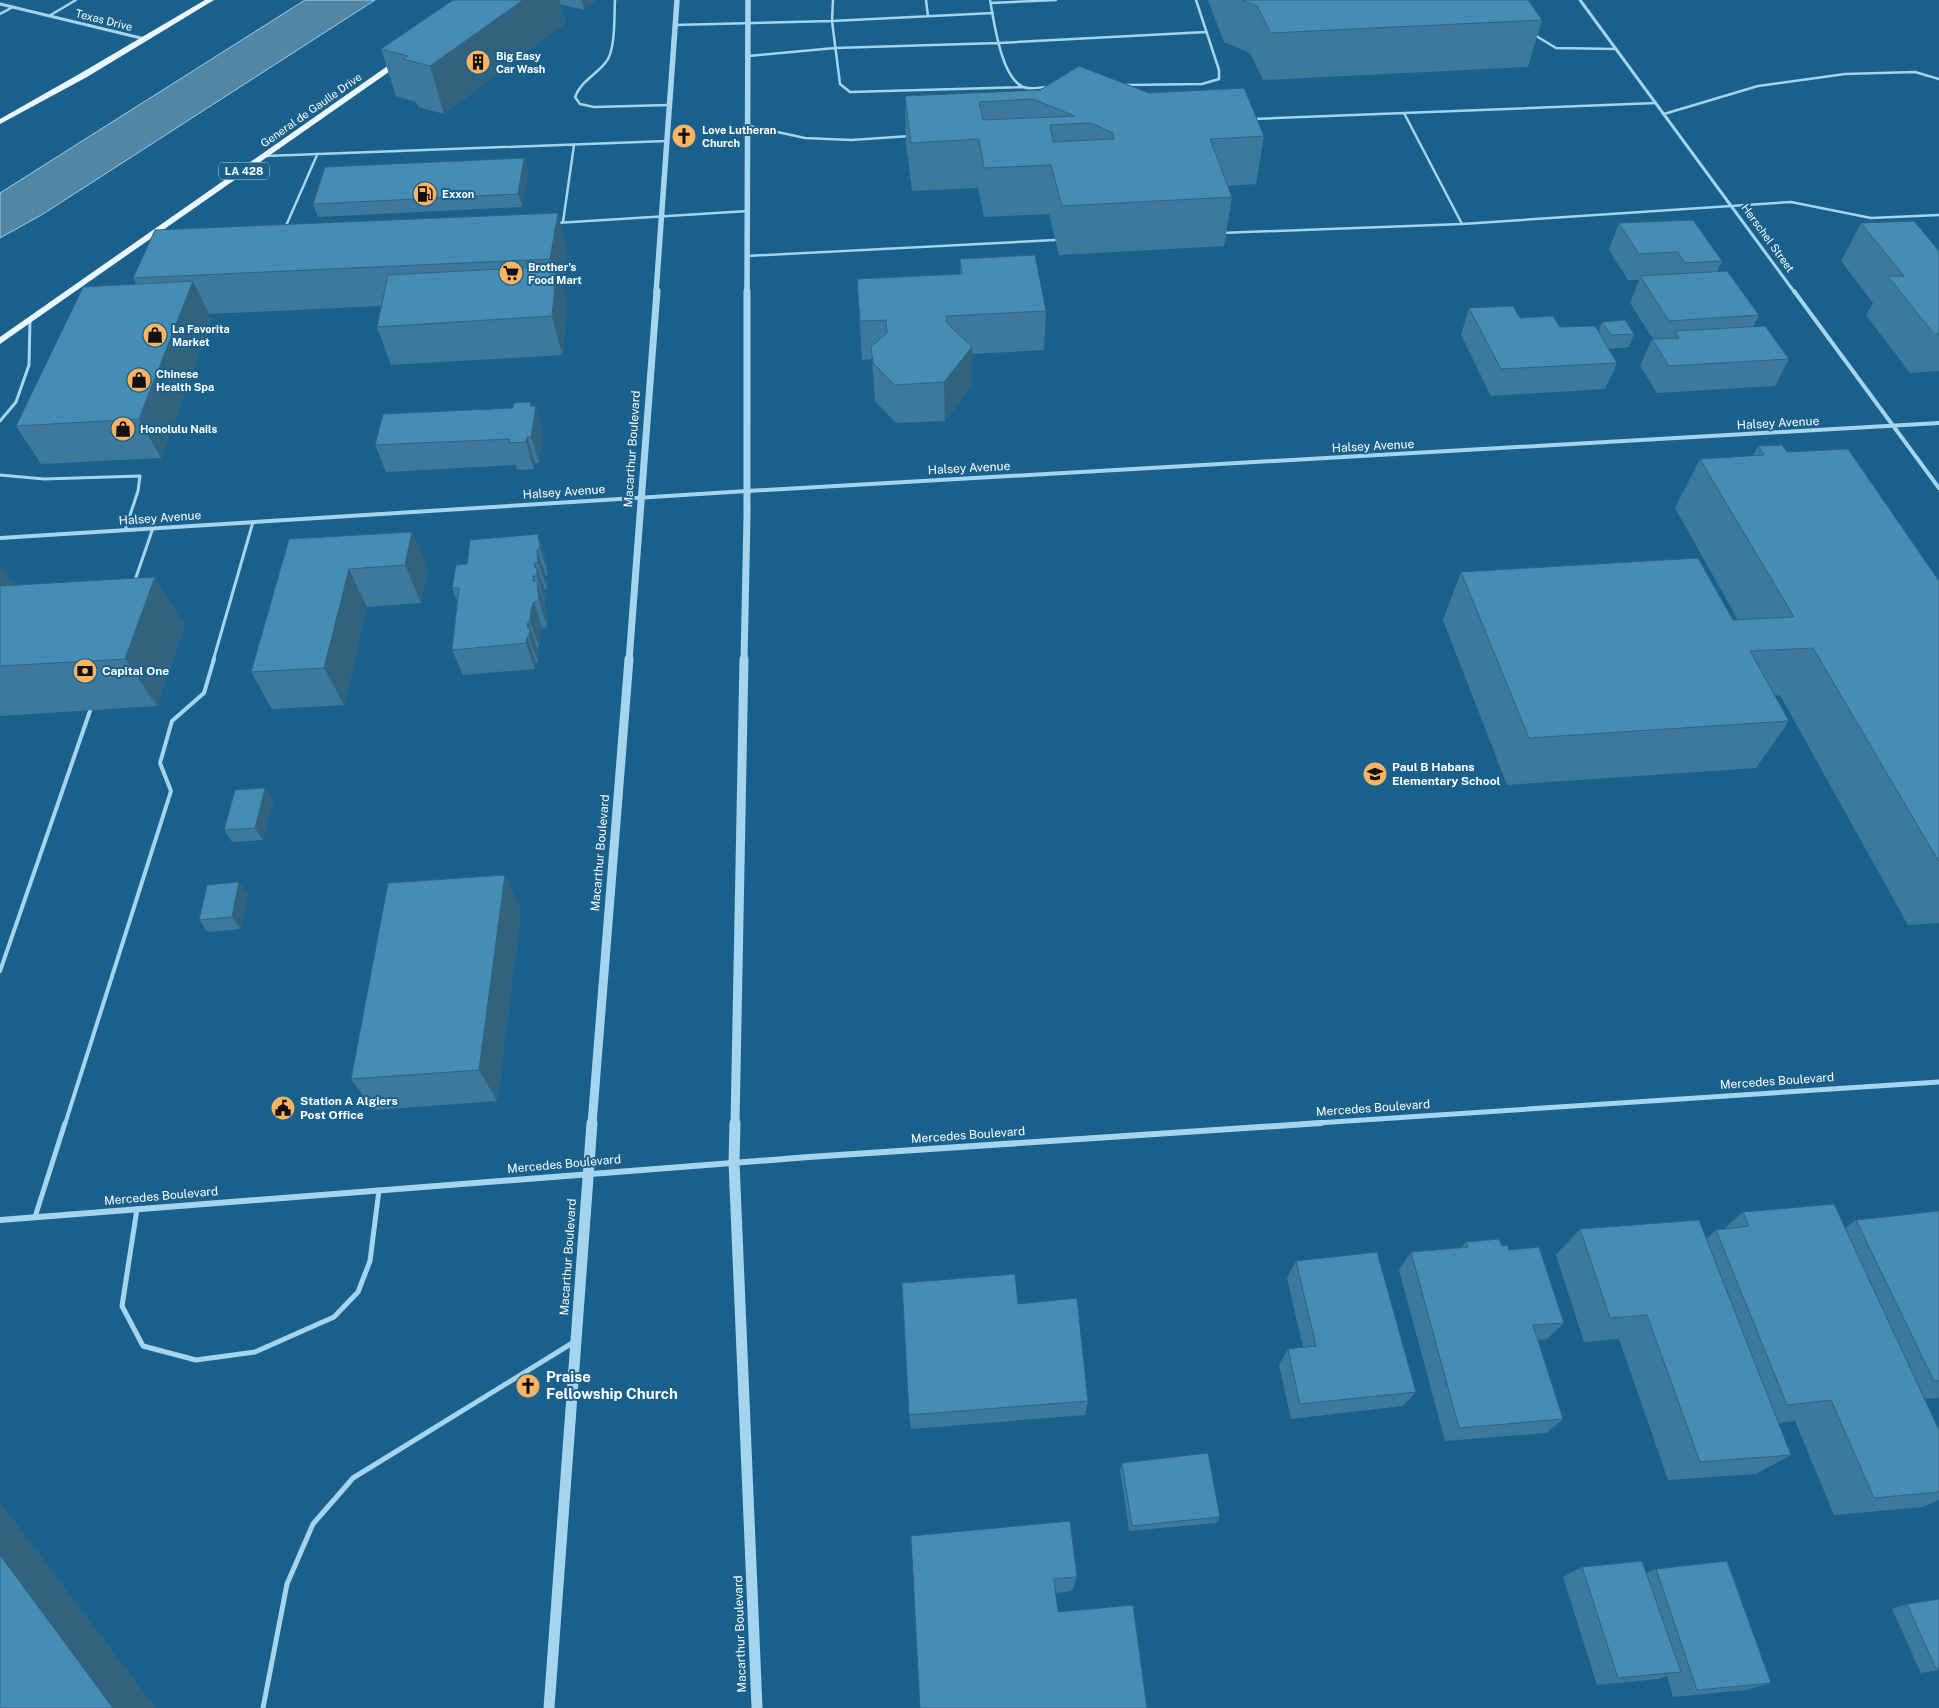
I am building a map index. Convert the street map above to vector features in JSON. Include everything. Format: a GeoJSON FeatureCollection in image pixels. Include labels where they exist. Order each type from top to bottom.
{"type":"FeatureCollection","features":[{"type":"Feature","properties":{"kind":"main road"},"geometry":{"type":"LineString","coordinates":[[0,122],[210,0]]}},
{"type":"Feature","properties":{"kind":"main road","name":"General de Gaulle Drive"},"geometry":{"type":"LineString","coordinates":[[0,341],[408,56]]}},
{"type":"Feature","properties":{"kind":"street","name":"Macarthur Boulevard"},"geometry":{"type":"LineString","coordinates":[[549,1708],[588,1173],[642,498],[677,0]]}},
{"type":"Feature","properties":{"kind":"street","name":"Macarthur Boulevard"},"geometry":{"type":"LineString","coordinates":[[748,0],[747,491],[734,1162],[757,1708]]}},
{"type":"Feature","properties":{"kind":"street","name":"Herschel Street"},"geometry":{"type":"LineString","coordinates":[[1580,0],[1939,488]]}},
{"type":"Feature","properties":{"kind":"street","name":"Texas Drive"},"geometry":{"type":"LineString","coordinates":[[0,4],[145,39]]}},
{"type":"Feature","properties":{"kind":"street","name":"Halsey Avenue"},"geometry":{"type":"LineString","coordinates":[[0,538],[747,491],[1939,424]]}},
{"type":"Feature","properties":{"kind":"street","name":"Mercedes Boulevard"},"geometry":{"type":"LineString","coordinates":[[0,1220],[734,1162],[1939,1082]]}},
{"type":"Feature","properties":{"kind":"lane"},"geometry":{"type":"LineString","coordinates":[[49,16],[76,0]]}},
{"type":"Feature","properties":{"kind":"lane"},"geometry":{"type":"LineString","coordinates":[[615,0],[609,57],[577,89],[575,97],[580,104],[594,108],[669,105]]}},
{"type":"Feature","properties":{"kind":"lane"},"geometry":{"type":"LineString","coordinates":[[833,0],[832,22],[840,84],[850,92],[1053,87]]}},
{"type":"Feature","properties":{"kind":"lane"},"geometry":{"type":"LineString","coordinates":[[926,0],[928,16]]}},
{"type":"Feature","properties":{"kind":"lane"},"geometry":{"type":"LineString","coordinates":[[1023,88],[1013,81],[999,43],[990,2],[1056,0]]}},
{"type":"Feature","properties":{"kind":"lane"},"geometry":{"type":"LineString","coordinates":[[1122,85],[1202,84],[1219,78],[1219,70],[1196,0]]}},
{"type":"Feature","properties":{"kind":"lane"},"geometry":{"type":"LineString","coordinates":[[0,14],[13,7]]}},
{"type":"Feature","properties":{"kind":"lane"},"geometry":{"type":"LineString","coordinates":[[674,25],[832,22],[993,13]]}},
{"type":"Feature","properties":{"kind":"lane"},"geometry":{"type":"LineString","coordinates":[[749,56],[835,48],[999,43],[1206,32]]}},
{"type":"Feature","properties":{"kind":"lane"},"geometry":{"type":"LineString","coordinates":[[1533,34],[1556,48],[1616,49]]}},
{"type":"Feature","properties":{"kind":"lane"},"geometry":{"type":"LineString","coordinates":[[1664,114],[1758,86],[1845,74],[1916,72],[1939,79]]}},
{"type":"Feature","properties":{"kind":"lane"},"geometry":{"type":"LineString","coordinates":[[1245,119],[1656,103]]}},
{"type":"Feature","properties":{"kind":"lane"},"geometry":{"type":"LineString","coordinates":[[1404,113],[1462,224]]}},
{"type":"Feature","properties":{"kind":"lane"},"geometry":{"type":"LineString","coordinates":[[749,126],[806,138],[851,140],[919,136]]}},
{"type":"Feature","properties":{"kind":"lane"},"geometry":{"type":"LineString","coordinates":[[266,156],[666,142]]}},
{"type":"Feature","properties":{"kind":"lane"},"geometry":{"type":"LineString","coordinates":[[563,222],[574,145]]}},
{"type":"Feature","properties":{"kind":"lane"},"geometry":{"type":"LineString","coordinates":[[285,228],[318,155]]}},
{"type":"Feature","properties":{"kind":"lane"},"geometry":{"type":"LineString","coordinates":[[1219,233],[1462,224],[1791,202],[1871,218],[1939,215]]}},
{"type":"Feature","properties":{"kind":"lane"},"geometry":{"type":"LineString","coordinates":[[553,223],[748,211]]}},
{"type":"Feature","properties":{"kind":"lane"},"geometry":{"type":"LineString","coordinates":[[747,256],[1055,240]]}},
{"type":"Feature","properties":{"kind":"lane"},"geometry":{"type":"LineString","coordinates":[[142,242],[151,242]]}},
{"type":"Feature","properties":{"kind":"lane"},"geometry":{"type":"LineString","coordinates":[[0,421],[16,402],[29,366],[30,320]]}},
{"type":"Feature","properties":{"kind":"lane"},"geometry":{"type":"LineString","coordinates":[[0,475],[44,479],[140,476],[138,491],[125,530]]}},
{"type":"Feature","properties":{"kind":"lane"},"geometry":{"type":"LineString","coordinates":[[35,1217],[171,791],[160,763],[172,721],[204,693],[253,522]]}},
{"type":"Feature","properties":{"kind":"lane"},"geometry":{"type":"LineString","coordinates":[[134,584],[153,528]]}},
{"type":"Feature","properties":{"kind":"lane"},"geometry":{"type":"LineString","coordinates":[[0,971],[90,710]]}},
{"type":"Feature","properties":{"kind":"lane"},"geometry":{"type":"LineString","coordinates":[[138,1209],[122,1306],[143,1346],[196,1360],[255,1352],[334,1317],[358,1292],[370,1261],[379,1190]]}},
{"type":"Feature","properties":{"kind":"lane"},"geometry":{"type":"LineString","coordinates":[[263,1708],[287,1584],[313,1524],[353,1478],[576,1341]]}},
{"type":"Feature","properties":{"kind":"water"},"geometry":{"type":"Polygon","coordinates":[[[305,0],[375,0],[43,214],[0,238],[0,193],[305,0]]]}},
{"type":"Feature","properties":{"kind":"building"},"geometry":{"type":"Polygon","coordinates":[[[453,0],[523,0],[430,66],[403,59],[408,56],[381,49],[453,0]]]}},
{"type":"Feature","properties":{"kind":"building"},"geometry":{"type":"Polygon","coordinates":[[[1242,0],[1528,0],[1542,20],[1271,33],[1257,6],[1242,0]]]}},
{"type":"Feature","properties":{"kind":"building"},"geometry":{"type":"Polygon","coordinates":[[[1079,66],[1149,93],[1244,88],[1264,136],[1210,139],[1232,197],[1062,206],[1051,165],[984,168],[979,139],[911,143],[905,96],[1040,90],[1079,66]],[[1033,99],[979,102],[983,120],[1075,116],[1033,99]],[[1091,123],[1050,125],[1053,142],[1114,139],[1113,133],[1091,123]]]}},
{"type":"Feature","properties":{"kind":"building"},"geometry":{"type":"Polygon","coordinates":[[[524,158],[518,194],[313,204],[325,167],[524,158]]]}},
{"type":"Feature","properties":{"kind":"building"},"geometry":{"type":"Polygon","coordinates":[[[558,213],[550,259],[133,278],[155,230],[558,213]]]}},
{"type":"Feature","properties":{"kind":"building"},"geometry":{"type":"Polygon","coordinates":[[[1693,220],[1722,261],[1685,263],[1678,252],[1639,254],[1619,223],[1693,220]]]}},
{"type":"Feature","properties":{"kind":"building"},"geometry":{"type":"Polygon","coordinates":[[[1914,221],[1939,251],[1939,334],[1934,334],[1888,276],[1904,276],[1861,223],[1914,221]]]}},
{"type":"Feature","properties":{"kind":"building"},"geometry":{"type":"Polygon","coordinates":[[[1035,255],[1046,311],[946,316],[947,323],[972,347],[944,382],[895,385],[873,363],[871,347],[887,333],[886,320],[860,321],[857,279],[962,274],[960,259],[1035,255]]]}},
{"type":"Feature","properties":{"kind":"building"},"geometry":{"type":"Polygon","coordinates":[[[557,266],[552,316],[377,327],[388,275],[557,266]]]}},
{"type":"Feature","properties":{"kind":"building"},"geometry":{"type":"Polygon","coordinates":[[[1727,271],[1759,315],[1669,321],[1640,276],[1727,271]]]}},
{"type":"Feature","properties":{"kind":"building"},"geometry":{"type":"Polygon","coordinates":[[[193,281],[139,419],[16,426],[83,287],[193,281]]]}},
{"type":"Feature","properties":{"kind":"building"},"geometry":{"type":"Polygon","coordinates":[[[1513,306],[1520,318],[1553,316],[1560,327],[1595,326],[1617,363],[1501,369],[1469,308],[1513,306]]]}},
{"type":"Feature","properties":{"kind":"building"},"geometry":{"type":"Polygon","coordinates":[[[1625,320],[1634,334],[1611,335],[1602,322],[1625,320]]]}},
{"type":"Feature","properties":{"kind":"building"},"geometry":{"type":"Polygon","coordinates":[[[1765,326],[1789,359],[1669,366],[1652,339],[1679,338],[1675,331],[1765,326]]]}},
{"type":"Feature","properties":{"kind":"building"},"geometry":{"type":"Polygon","coordinates":[[[531,402],[530,406],[536,406],[531,437],[527,437],[526,442],[509,443],[510,439],[375,445],[383,414],[513,408],[514,403],[531,402]]]}},
{"type":"Feature","properties":{"kind":"building"},"geometry":{"type":"Polygon","coordinates":[[[1782,445],[1787,452],[1848,449],[1939,581],[1939,862],[1813,648],[1750,651],[1789,721],[1529,738],[1461,572],[1698,558],[1733,620],[1794,617],[1700,459],[1764,455],[1758,446],[1782,445]]]}},
{"type":"Feature","properties":{"kind":"building"},"geometry":{"type":"Polygon","coordinates":[[[412,532],[405,565],[349,569],[324,668],[251,672],[289,539],[412,532]]]}},
{"type":"Feature","properties":{"kind":"building"},"geometry":{"type":"Polygon","coordinates":[[[538,534],[540,549],[537,550],[538,563],[535,563],[537,576],[533,576],[533,581],[537,581],[539,601],[534,602],[531,609],[527,628],[530,628],[529,637],[527,637],[526,643],[452,650],[459,588],[452,588],[456,565],[467,564],[470,540],[538,534]]]}},
{"type":"Feature","properties":{"kind":"building"},"geometry":{"type":"Polygon","coordinates":[[[155,577],[125,659],[0,666],[0,586],[155,577]]]}},
{"type":"Feature","properties":{"kind":"building"},"geometry":{"type":"Polygon","coordinates":[[[265,788],[255,828],[224,830],[235,790],[265,788]]]}},
{"type":"Feature","properties":{"kind":"building"},"geometry":{"type":"Polygon","coordinates":[[[505,875],[479,1070],[351,1079],[388,883],[505,875]]]}},
{"type":"Feature","properties":{"kind":"building"},"geometry":{"type":"Polygon","coordinates":[[[239,882],[232,917],[199,920],[207,885],[239,882]]]}},
{"type":"Feature","properties":{"kind":"building"},"geometry":{"type":"Polygon","coordinates":[[[1834,1204],[1939,1430],[1939,1492],[1874,1498],[1831,1400],[1787,1405],[1716,1230],[1749,1226],[1743,1212],[1834,1204]]]}},
{"type":"Feature","properties":{"kind":"building"},"geometry":{"type":"Polygon","coordinates":[[[1939,1211],[1939,1381],[1934,1381],[1856,1220],[1939,1211]]]}},
{"type":"Feature","properties":{"kind":"building"},"geometry":{"type":"Polygon","coordinates":[[[1699,1220],[1791,1455],[1700,1462],[1647,1315],[1610,1318],[1580,1229],[1699,1220]]]}},
{"type":"Feature","properties":{"kind":"building"},"geometry":{"type":"Polygon","coordinates":[[[1499,1239],[1502,1246],[1508,1245],[1509,1250],[1539,1247],[1564,1323],[1533,1325],[1563,1419],[1459,1428],[1411,1252],[1468,1247],[1466,1242],[1499,1239]]]}},
{"type":"Feature","properties":{"kind":"building"},"geometry":{"type":"Polygon","coordinates":[[[1377,1252],[1416,1392],[1300,1404],[1288,1349],[1316,1346],[1296,1261],[1377,1252]]]}},
{"type":"Feature","properties":{"kind":"building"},"geometry":{"type":"Polygon","coordinates":[[[1015,1274],[1018,1304],[1077,1298],[1088,1401],[909,1415],[902,1283],[1015,1274]]]}},
{"type":"Feature","properties":{"kind":"building"},"geometry":{"type":"Polygon","coordinates":[[[1208,1453],[1220,1517],[1132,1526],[1122,1463],[1208,1453]]]}},
{"type":"Feature","properties":{"kind":"building"},"geometry":{"type":"Polygon","coordinates":[[[1070,1521],[1077,1577],[1054,1579],[1058,1612],[1133,1605],[1147,1708],[920,1708],[911,1536],[1070,1521]]]}},
{"type":"Feature","properties":{"kind":"building"},"geometry":{"type":"Polygon","coordinates":[[[0,1555],[113,1708],[0,1708],[0,1555]]]}},
{"type":"Feature","properties":{"kind":"building"},"geometry":{"type":"Polygon","coordinates":[[[1642,1561],[1681,1672],[1618,1678],[1582,1567],[1642,1561]]]}},
{"type":"Feature","properties":{"kind":"building"},"geometry":{"type":"Polygon","coordinates":[[[1727,1561],[1771,1683],[1697,1690],[1656,1569],[1727,1561]]]}},
{"type":"Feature","properties":{"kind":"building"},"geometry":{"type":"Polygon","coordinates":[[[1939,1599],[1939,1668],[1936,1669],[1907,1604],[1939,1599]]]}},
{"type":"Feature","properties":{"kind":"place","name":"Big Easy Car Wash"},"geometry":{"type":"Point","coordinates":[478,62]}},
{"type":"Feature","properties":{"kind":"place","name":"Love Lutheran Church"},"geometry":{"type":"Point","coordinates":[684,136]}},
{"type":"Feature","properties":{"kind":"place","name":"Exxon"},"geometry":{"type":"Point","coordinates":[425,194]}},
{"type":"Feature","properties":{"kind":"place","name":"Brother's Food Mart"},"geometry":{"type":"Point","coordinates":[511,273]}},
{"type":"Feature","properties":{"kind":"place","name":"La Favorita Market"},"geometry":{"type":"Point","coordinates":[155,335]}},
{"type":"Feature","properties":{"kind":"place","name":"Chinese Health Spa"},"geometry":{"type":"Point","coordinates":[139,380]}},
{"type":"Feature","properties":{"kind":"place","name":"Honolulu Nails"},"geometry":{"type":"Point","coordinates":[123,429]}},
{"type":"Feature","properties":{"kind":"place","name":"Capital One"},"geometry":{"type":"Point","coordinates":[85,671]}},
{"type":"Feature","properties":{"kind":"place","name":"Paul B Habans Elementary School"},"geometry":{"type":"Point","coordinates":[1375,774]}},
{"type":"Feature","properties":{"kind":"place","name":"Station A Algiers Post Office"},"geometry":{"type":"Point","coordinates":[283,1108]}},
{"type":"Feature","properties":{"kind":"place","name":"Praise Fellowship Church"},"geometry":{"type":"Point","coordinates":[528,1386]}}]}
